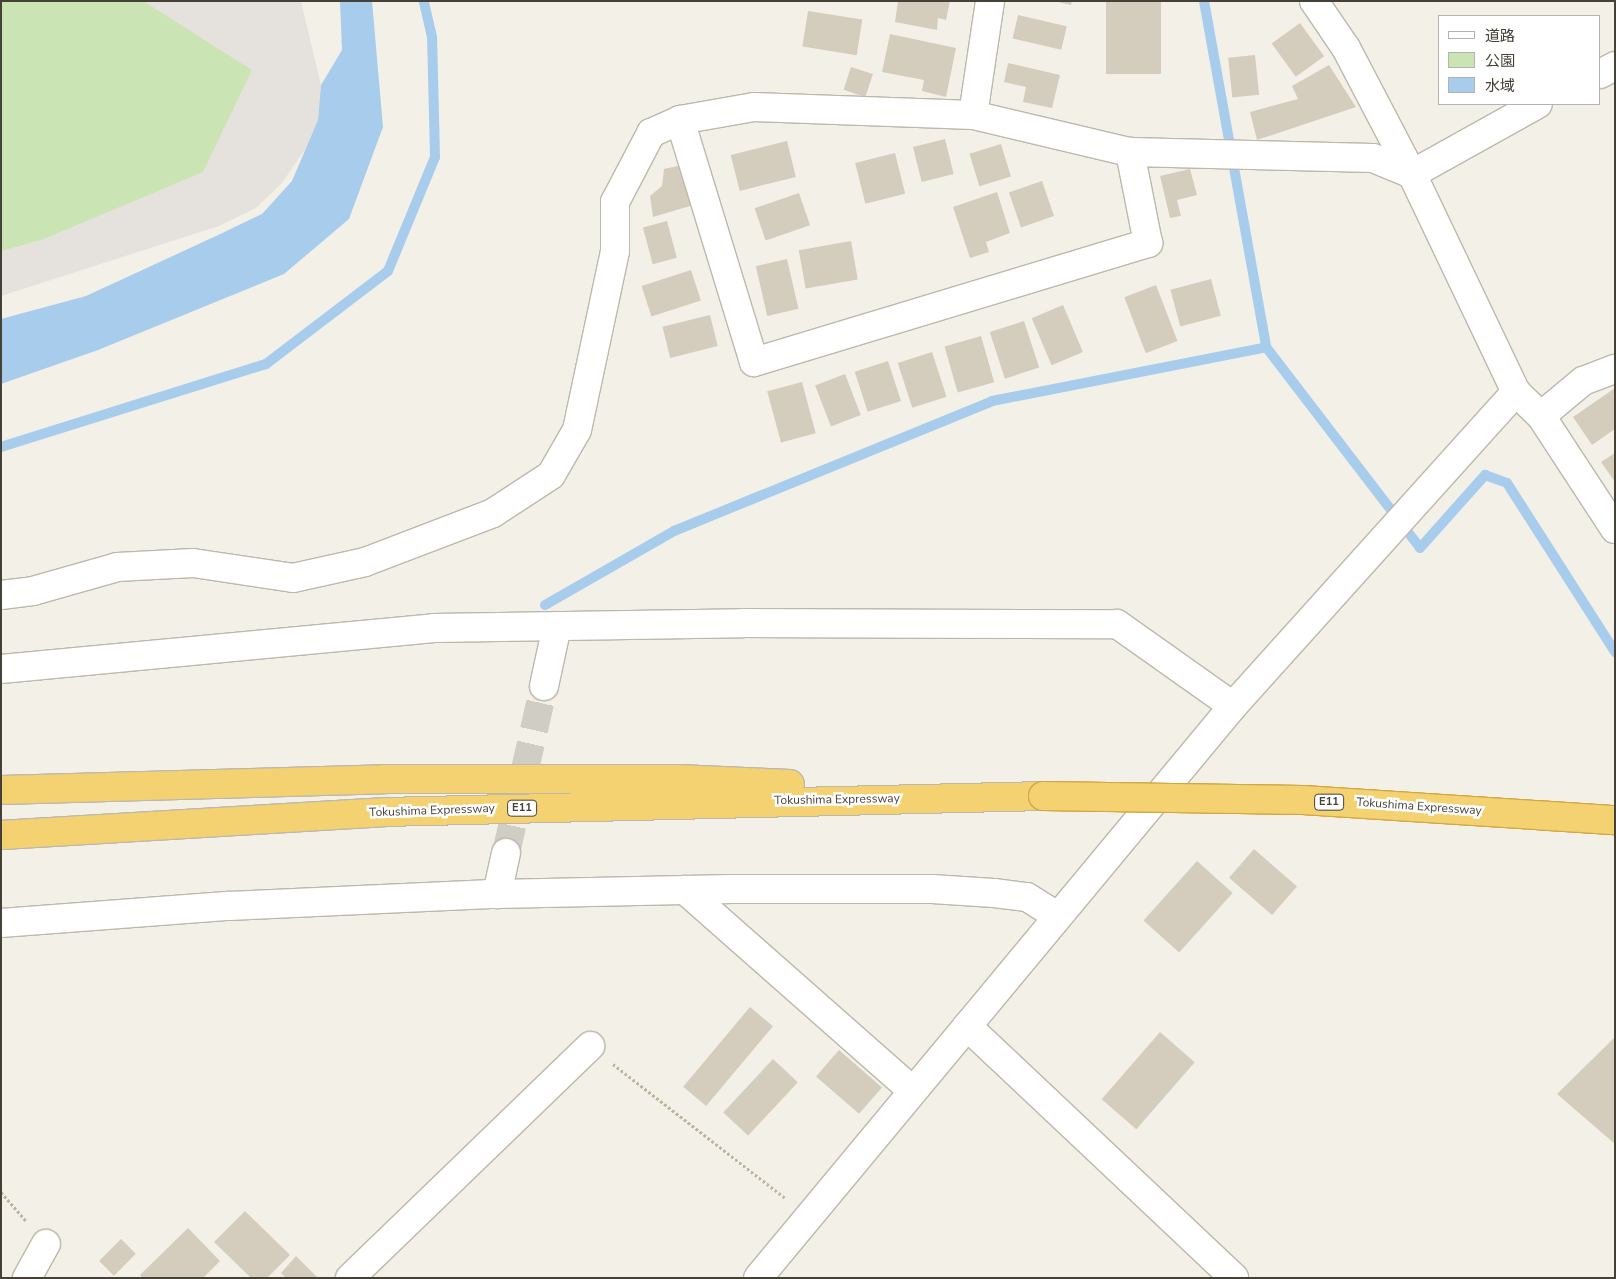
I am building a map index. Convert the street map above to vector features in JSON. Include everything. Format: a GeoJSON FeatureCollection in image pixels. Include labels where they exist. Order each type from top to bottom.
{"type":"FeatureCollection","features":[{"type":"Feature","properties":{"kind":"highway","name":"Tokushima Expressway"},"geometry":{"type":"LineString","coordinates":[[1,790],[385,780],[678,779],[1043,796],[1303,800],[1615,820]]}},
{"type":"Feature","properties":{"kind":"highway","name":"Tokushima Expressway"},"geometry":{"type":"LineString","coordinates":[[1,835],[385,812],[1043,796]]}},
{"type":"Feature","properties":{"kind":"street"},"geometry":{"type":"LineString","coordinates":[[973,115],[990,1]]}},
{"type":"Feature","properties":{"kind":"street"},"geometry":{"type":"LineString","coordinates":[[1314,1],[1346,48],[1412,174],[1516,392],[1541,416],[1615,529]]}},
{"type":"Feature","properties":{"kind":"street"},"geometry":{"type":"LineString","coordinates":[[1601,73],[1615,66]]}},
{"type":"Feature","properties":{"kind":"street"},"geometry":{"type":"LineString","coordinates":[[1412,174],[1536,105]]}},
{"type":"Feature","properties":{"kind":"street"},"geometry":{"type":"LineString","coordinates":[[1,595],[33,591],[117,568],[184,563],[293,578],[365,562],[493,513],[551,475],[576,430],[580,413],[615,251],[615,202],[651,134],[680,120],[754,107],[973,115],[1130,152],[1373,158],[1412,174]]}},
{"type":"Feature","properties":{"kind":"street"},"geometry":{"type":"LineString","coordinates":[[680,120],[754,362],[1148,243],[1130,152]]}},
{"type":"Feature","properties":{"kind":"street"},"geometry":{"type":"LineString","coordinates":[[1541,416],[1584,381],[1615,369]]}},
{"type":"Feature","properties":{"kind":"street"},"geometry":{"type":"LineString","coordinates":[[758,1278],[807,1216],[1233,706],[1516,392]]}},
{"type":"Feature","properties":{"kind":"street"},"geometry":{"type":"LineString","coordinates":[[1,669],[434,628],[1117,624],[1233,706]]}},
{"type":"Feature","properties":{"kind":"street"},"geometry":{"type":"LineString","coordinates":[[544,686],[557,626]]}},
{"type":"Feature","properties":{"kind":"street"},"geometry":{"type":"LineString","coordinates":[[497,894],[506,853]]}},
{"type":"Feature","properties":{"kind":"street"},"geometry":{"type":"LineString","coordinates":[[1,923],[228,906],[497,894],[685,890],[932,889],[994,893],[1027,897],[1058,916]]}},
{"type":"Feature","properties":{"kind":"street"},"geometry":{"type":"LineString","coordinates":[[685,890],[912,1090]]}},
{"type":"Feature","properties":{"kind":"street"},"geometry":{"type":"LineString","coordinates":[[966,1026],[1234,1278]]}},
{"type":"Feature","properties":{"kind":"street"},"geometry":{"type":"LineString","coordinates":[[350,1278],[590,1046]]}},
{"type":"Feature","properties":{"kind":"street"},"geometry":{"type":"LineString","coordinates":[[27,1278],[46,1244]]}},
{"type":"Feature","properties":{"kind":"path"},"geometry":{"type":"LineString","coordinates":[[590,1046],[807,1216]]}},
{"type":"Feature","properties":{"kind":"path"},"geometry":{"type":"LineString","coordinates":[[1,1192],[46,1244]]}},
{"type":"Feature","properties":{"kind":"shaded area"},"geometry":{"type":"Polygon","coordinates":[[[1,1],[301,1],[321,85],[318,120],[306,148],[282,183],[256,208],[219,226],[1,296],[1,1]]]}},
{"type":"Feature","properties":{"kind":"green space"},"geometry":{"type":"Polygon","coordinates":[[[1,1],[143,1],[252,70],[203,172],[44,239],[1,251],[1,1]]]}},
{"type":"Feature","properties":{"kind":"water"},"geometry":{"type":"Polygon","coordinates":[[[340,1],[372,1],[383,127],[349,219],[284,274],[98,350],[1,384],[1,319],[86,296],[216,236],[262,214],[292,181],[318,120],[321,85],[342,50],[340,1]]]}},
{"type":"Feature","properties":{"kind":"building"},"geometry":{"type":"Polygon","coordinates":[[[898,1],[950,1],[946,20],[938,18],[937,30],[895,22],[898,1]]]}},
{"type":"Feature","properties":{"kind":"building"},"geometry":{"type":"Polygon","coordinates":[[[1054,1],[1072,1],[1071,5],[1054,1]]]}},
{"type":"Feature","properties":{"kind":"building"},"geometry":{"type":"Polygon","coordinates":[[[1106,1],[1161,1],[1161,74],[1106,74],[1106,1]]]}},
{"type":"Feature","properties":{"kind":"building"},"geometry":{"type":"Polygon","coordinates":[[[808,11],[862,20],[857,55],[802,47],[808,11]]]}},
{"type":"Feature","properties":{"kind":"building"},"geometry":{"type":"Polygon","coordinates":[[[1018,15],[1067,26],[1061,50],[1013,38],[1018,15]]]}},
{"type":"Feature","properties":{"kind":"building"},"geometry":{"type":"Polygon","coordinates":[[[1300,23],[1324,56],[1296,77],[1272,44],[1300,23]]]}},
{"type":"Feature","properties":{"kind":"building"},"geometry":{"type":"Polygon","coordinates":[[[890,34],[956,48],[946,97],[922,91],[924,80],[882,72],[890,34]]]}},
{"type":"Feature","properties":{"kind":"building"},"geometry":{"type":"Polygon","coordinates":[[[1255,55],[1259,95],[1232,98],[1228,58],[1255,55]]]}},
{"type":"Feature","properties":{"kind":"building"},"geometry":{"type":"Polygon","coordinates":[[[1008,63],[1060,75],[1052,108],[1023,102],[1026,87],[1004,82],[1008,63]]]}},
{"type":"Feature","properties":{"kind":"building"},"geometry":{"type":"Polygon","coordinates":[[[1329,65],[1356,107],[1257,140],[1250,112],[1298,99],[1292,86],[1329,65]]]}},
{"type":"Feature","properties":{"kind":"building"},"geometry":{"type":"Polygon","coordinates":[[[851,67],[873,74],[865,97],[844,90],[851,67]]]}},
{"type":"Feature","properties":{"kind":"building"},"geometry":{"type":"Polygon","coordinates":[[[945,139],[954,174],[922,182],[913,147],[945,139]]]}},
{"type":"Feature","properties":{"kind":"building"},"geometry":{"type":"Polygon","coordinates":[[[787,141],[796,177],[740,191],[731,155],[787,141]]]}},
{"type":"Feature","properties":{"kind":"building"},"geometry":{"type":"Polygon","coordinates":[[[1001,144],[1011,177],[979,186],[969,154],[1001,144]]]}},
{"type":"Feature","properties":{"kind":"building"},"geometry":{"type":"Polygon","coordinates":[[[895,153],[905,194],[865,204],[855,163],[895,153]]]}},
{"type":"Feature","properties":{"kind":"building"},"geometry":{"type":"Polygon","coordinates":[[[682,165],[700,203],[653,217],[650,196],[662,186],[664,169],[682,165]]]}},
{"type":"Feature","properties":{"kind":"building"},"geometry":{"type":"Polygon","coordinates":[[[1190,169],[1197,195],[1177,200],[1181,216],[1170,218],[1160,176],[1190,169]]]}},
{"type":"Feature","properties":{"kind":"building"},"geometry":{"type":"Polygon","coordinates":[[[1042,181],[1054,216],[1021,227],[1009,192],[1042,181]]]}},
{"type":"Feature","properties":{"kind":"building"},"geometry":{"type":"Polygon","coordinates":[[[997,192],[1010,233],[986,242],[989,252],[970,258],[953,207],[997,192]]]}},
{"type":"Feature","properties":{"kind":"building"},"geometry":{"type":"Polygon","coordinates":[[[799,193],[810,225],[766,240],[755,208],[799,193]]]}},
{"type":"Feature","properties":{"kind":"building"},"geometry":{"type":"Polygon","coordinates":[[[667,221],[677,258],[653,264],[643,227],[667,221]]]}},
{"type":"Feature","properties":{"kind":"building"},"geometry":{"type":"Polygon","coordinates":[[[851,241],[858,279],[806,289],[799,250],[851,241]]]}},
{"type":"Feature","properties":{"kind":"building"},"geometry":{"type":"Polygon","coordinates":[[[787,259],[798,309],[767,316],[756,266],[787,259]]]}},
{"type":"Feature","properties":{"kind":"building"},"geometry":{"type":"Polygon","coordinates":[[[691,270],[701,300],[651,317],[642,286],[691,270]]]}},
{"type":"Feature","properties":{"kind":"building"},"geometry":{"type":"Polygon","coordinates":[[[1211,279],[1221,316],[1180,327],[1170,290],[1211,279]]]}},
{"type":"Feature","properties":{"kind":"building"},"geometry":{"type":"Polygon","coordinates":[[[1156,285],[1178,341],[1146,353],[1124,297],[1156,285]]]}},
{"type":"Feature","properties":{"kind":"building"},"geometry":{"type":"Polygon","coordinates":[[[1063,305],[1083,352],[1052,365],[1032,318],[1063,305]]]}},
{"type":"Feature","properties":{"kind":"building"},"geometry":{"type":"Polygon","coordinates":[[[710,315],[718,346],[670,358],[662,327],[710,315]]]}},
{"type":"Feature","properties":{"kind":"building"},"geometry":{"type":"Polygon","coordinates":[[[1024,321],[1039,368],[1005,379],[990,332],[1024,321]]]}},
{"type":"Feature","properties":{"kind":"building"},"geometry":{"type":"Polygon","coordinates":[[[981,336],[994,382],[958,393],[944,346],[981,336]]]}},
{"type":"Feature","properties":{"kind":"building"},"geometry":{"type":"Polygon","coordinates":[[[932,352],[947,397],[912,408],[898,363],[932,352]]]}},
{"type":"Feature","properties":{"kind":"building"},"geometry":{"type":"Polygon","coordinates":[[[888,361],[901,401],[868,412],[855,372],[888,361]]]}},
{"type":"Feature","properties":{"kind":"building"},"geometry":{"type":"Polygon","coordinates":[[[845,374],[861,415],[831,427],[815,385],[845,374]]]}},
{"type":"Feature","properties":{"kind":"building"},"geometry":{"type":"Polygon","coordinates":[[[802,382],[816,433],[781,443],[767,391],[802,382]]]}},
{"type":"Feature","properties":{"kind":"building"},"geometry":{"type":"Polygon","coordinates":[[[1615,388],[1615,429],[1592,445],[1573,417],[1615,388]]]}},
{"type":"Feature","properties":{"kind":"building"},"geometry":{"type":"Polygon","coordinates":[[[1615,453],[1615,482],[1601,462],[1615,453]]]}},
{"type":"Feature","properties":{"kind":"building"},"geometry":{"type":"Polygon","coordinates":[[[1254,849],[1297,886],[1272,915],[1229,878],[1254,849]]]}},
{"type":"Feature","properties":{"kind":"building"},"geometry":{"type":"Polygon","coordinates":[[[1197,861],[1233,893],[1179,953],[1143,920],[1197,861]]]}},
{"type":"Feature","properties":{"kind":"building"},"geometry":{"type":"Polygon","coordinates":[[[750,1007],[773,1026],[706,1106],[683,1087],[750,1007]]]}},
{"type":"Feature","properties":{"kind":"building"},"geometry":{"type":"Polygon","coordinates":[[[1160,1032],[1195,1062],[1136,1129],[1102,1099],[1160,1032]]]}},
{"type":"Feature","properties":{"kind":"building"},"geometry":{"type":"Polygon","coordinates":[[[1615,1037],[1615,1144],[1557,1094],[1615,1037]]]}},
{"type":"Feature","properties":{"kind":"building"},"geometry":{"type":"Polygon","coordinates":[[[839,1050],[882,1087],[859,1114],[816,1076],[839,1050]]]}},
{"type":"Feature","properties":{"kind":"building"},"geometry":{"type":"Polygon","coordinates":[[[773,1059],[798,1082],[748,1136],[723,1112],[773,1059]]]}},
{"type":"Feature","properties":{"kind":"building"},"geometry":{"type":"Polygon","coordinates":[[[245,1211],[290,1255],[267,1278],[251,1278],[214,1242],[245,1211]]]}},
{"type":"Feature","properties":{"kind":"building"},"geometry":{"type":"Polygon","coordinates":[[[188,1228],[220,1261],[203,1278],[143,1278],[140,1275],[188,1228]]]}},
{"type":"Feature","properties":{"kind":"building"},"geometry":{"type":"Polygon","coordinates":[[[121,1239],[136,1254],[114,1276],[99,1261],[121,1239]]]}},
{"type":"Feature","properties":{"kind":"building"},"geometry":{"type":"Polygon","coordinates":[[[296,1256],[318,1278],[286,1278],[281,1273],[296,1256]]]}},
{"type":"Feature","properties":{"kind":"waterway"},"geometry":{"type":"LineString","coordinates":[[1,447],[266,364],[388,271],[435,157],[432,37],[424,1]]}},
{"type":"Feature","properties":{"kind":"waterway"},"geometry":{"type":"LineString","coordinates":[[1204,1],[1266,347],[1420,548],[1485,475],[1507,483],[1615,652]]}},
{"type":"Feature","properties":{"kind":"waterway"},"geometry":{"type":"LineString","coordinates":[[545,605],[674,531],[992,401],[1266,347]]}},
{"type":"Feature","properties":{"kind":"tunnel"},"geometry":{"type":"LineString","coordinates":[[506,853],[544,686]]}}]}
